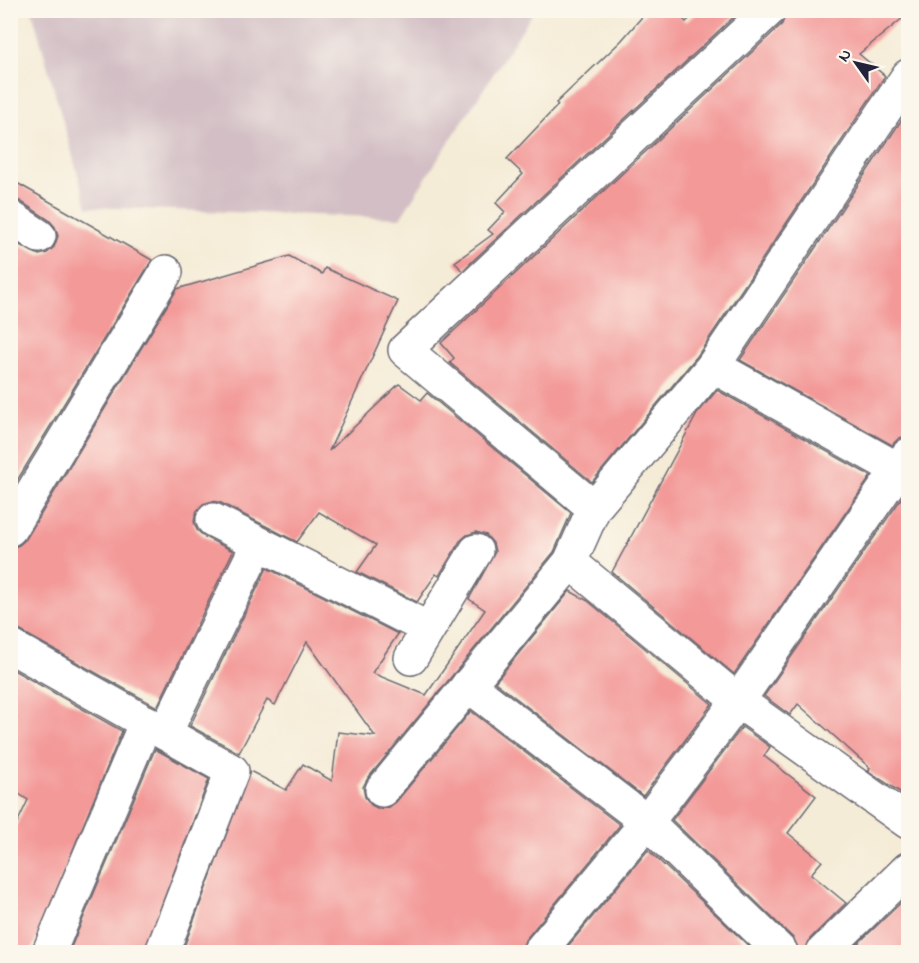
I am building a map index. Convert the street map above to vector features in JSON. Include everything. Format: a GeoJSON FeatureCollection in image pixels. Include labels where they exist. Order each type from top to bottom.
{"type":"FeatureCollection","features":[{"type":"Feature","properties":{"kind":"street"},"geometry":{"type":"LineString","coordinates":[[594,508],[405,350],[769,10]]}},
{"type":"Feature","properties":{"kind":"street"},"geometry":{"type":"LineString","coordinates":[[381,790],[570,562],[594,508],[712,366],[909,76]]}},
{"type":"Feature","properties":{"kind":"street"},"geometry":{"type":"LineString","coordinates":[[10,217],[39,236]]}},
{"type":"Feature","properties":{"kind":"street"},"geometry":{"type":"LineString","coordinates":[[10,528],[166,272]]}},
{"type":"Feature","properties":{"kind":"street"},"geometry":{"type":"LineString","coordinates":[[539,952],[646,822],[738,701],[905,466],[712,366]]}},
{"type":"Feature","properties":{"kind":"street"},"geometry":{"type":"LineString","coordinates":[[213,520],[427,628]]}},
{"type":"Feature","properties":{"kind":"street"},"geometry":{"type":"LineString","coordinates":[[49,952],[156,728],[258,544]]}},
{"type":"Feature","properties":{"kind":"street"},"geometry":{"type":"LineString","coordinates":[[411,658],[427,628],[476,551]]}},
{"type":"Feature","properties":{"kind":"street"},"geometry":{"type":"LineString","coordinates":[[570,562],[738,701],[909,822]]}},
{"type":"Feature","properties":{"kind":"street"},"geometry":{"type":"LineString","coordinates":[[10,646],[232,771],[162,952]]}},
{"type":"Feature","properties":{"kind":"street"},"geometry":{"type":"LineString","coordinates":[[468,685],[646,822],[781,952]]}},
{"type":"Feature","properties":{"kind":"street"},"geometry":{"type":"LineString","coordinates":[[823,952],[909,869]]}},
{"type":"Feature","properties":{"kind":"shaded area"},"geometry":{"type":"Polygon","coordinates":[[[32,10],[534,11],[400,218],[87,207],[32,10]]]}},
{"type":"Feature","properties":{"kind":"building"},"geometry":{"type":"Polygon","coordinates":[[[648,10],[674,10],[686,22],[699,10],[741,10],[462,271],[455,262],[493,234],[488,230],[505,212],[496,203],[523,174],[507,159],[558,105],[556,103],[621,41],[648,10]]]}},
{"type":"Feature","properties":{"kind":"building"},"geometry":{"type":"Polygon","coordinates":[[[787,10],[909,10],[909,13],[859,54],[885,76],[698,355],[592,482],[450,363],[454,358],[441,343],[782,24],[787,10]]]}},
{"type":"Feature","properties":{"kind":"building"},"geometry":{"type":"Polygon","coordinates":[[[909,109],[909,436],[899,438],[892,445],[740,360],[909,109]]]}},
{"type":"Feature","properties":{"kind":"building"},"geometry":{"type":"Polygon","coordinates":[[[10,179],[152,260],[10,492],[10,240],[39,255],[47,253],[54,247],[58,236],[49,220],[20,201],[10,198],[10,179]]]}},
{"type":"Feature","properties":{"kind":"building"},"geometry":{"type":"Polygon","coordinates":[[[289,256],[322,274],[325,268],[398,301],[329,451],[399,384],[421,400],[427,393],[571,513],[554,552],[363,787],[365,797],[371,805],[379,809],[389,807],[396,802],[471,711],[620,825],[525,940],[521,952],[182,952],[250,771],[286,790],[303,764],[332,781],[338,732],[375,736],[307,642],[275,705],[267,700],[239,753],[190,726],[267,568],[398,634],[372,673],[426,695],[485,610],[469,599],[495,552],[493,543],[486,535],[476,532],[460,541],[439,576],[436,574],[417,602],[357,572],[376,545],[319,512],[297,542],[221,503],[213,501],[203,504],[196,512],[194,522],[197,530],[205,537],[233,551],[157,707],[10,627],[10,548],[26,539],[177,289],[289,256]]]}},
{"type":"Feature","properties":{"kind":"building"},"geometry":{"type":"Polygon","coordinates":[[[717,390],[871,476],[734,674],[612,572],[697,414],[717,390]]]}},
{"type":"Feature","properties":{"kind":"building"},"geometry":{"type":"Polygon","coordinates":[[[905,493],[909,494],[909,798],[868,771],[870,768],[798,704],[790,715],[764,696],[905,493]]]}},
{"type":"Feature","properties":{"kind":"building"},"geometry":{"type":"Polygon","coordinates":[[[570,591],[588,601],[712,704],[643,796],[495,682],[570,591]]]}},
{"type":"Feature","properties":{"kind":"building"},"geometry":{"type":"Polygon","coordinates":[[[10,668],[122,731],[31,952],[10,952],[10,838],[28,800],[10,788],[10,668]]]}},
{"type":"Feature","properties":{"kind":"building"},"geometry":{"type":"Polygon","coordinates":[[[742,727],[770,747],[764,756],[816,796],[788,833],[822,861],[811,874],[846,903],[810,939],[805,952],[799,952],[794,939],[672,820],[742,727]]]}},
{"type":"Feature","properties":{"kind":"building"},"geometry":{"type":"Polygon","coordinates":[[[155,749],[209,779],[144,952],[69,952],[155,749]]]}},
{"type":"Feature","properties":{"kind":"building"},"geometry":{"type":"Polygon","coordinates":[[[648,850],[755,952],[563,952],[648,850]]]}},
{"type":"Feature","properties":{"kind":"building"},"geometry":{"type":"Polygon","coordinates":[[[909,895],[909,952],[849,952],[909,895]]]}}]}
